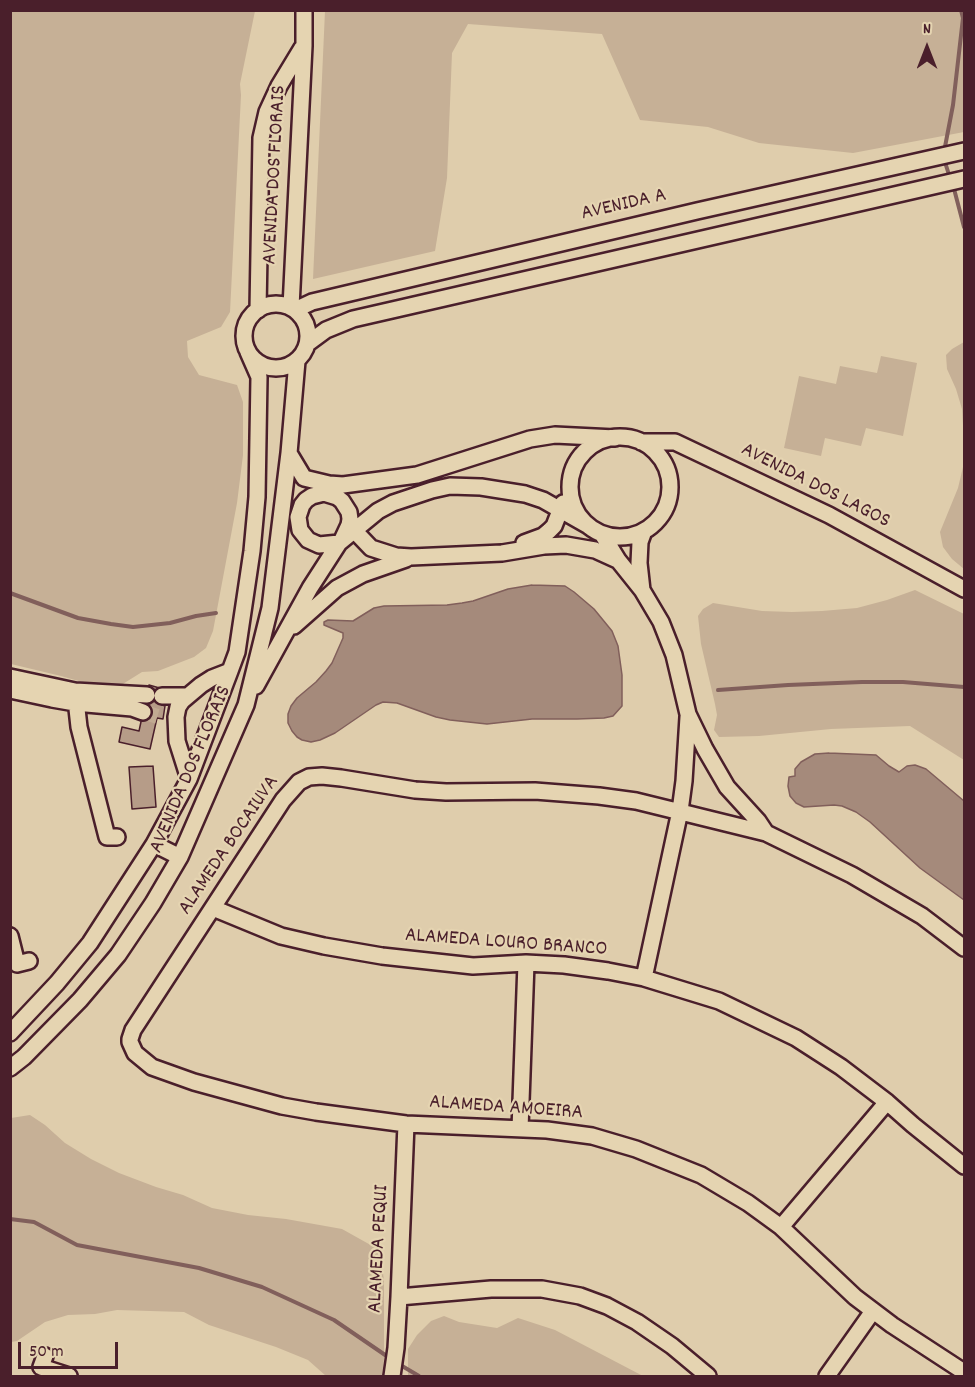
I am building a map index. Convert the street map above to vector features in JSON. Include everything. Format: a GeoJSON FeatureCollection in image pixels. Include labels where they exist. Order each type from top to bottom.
{"type":"FeatureCollection","features":[{"type":"Feature","properties":{"kind":"street","name":"AVENIDA DOS FLORAIS"},"geometry":{"type":"LineString","coordinates":[[10,1068],[24,1057],[80,1000],[118,954],[153,903],[180,857],[246,705],[270,608],[289,453],[297,360],[307,344],[308,335],[306,326],[293,308],[304,10]]}},
{"type":"Feature","properties":{"kind":"street","name":"AVENIDA DOS FLORAIS"},"geometry":{"type":"LineString","coordinates":[[10,1033],[57,983],[90,943],[154,844],[189,779],[237,652],[252,550],[256,497],[259,377],[245,344],[244,334],[251,316],[258,310],[261,138],[267,112],[279,86],[304,46]]}},
{"type":"Feature","properties":{"kind":"street","name":"AVENIDA A"},"geometry":{"type":"LineString","coordinates":[[293,308],[697,210],[959,152]]}},
{"type":"Feature","properties":{"kind":"street"},"geometry":{"type":"LineString","coordinates":[[307,344],[326,330],[353,319],[963,180]]}},
{"type":"Feature","properties":{"kind":"street"},"geometry":{"type":"LineString","coordinates":[[258,310],[276,304],[293,308]]}},
{"type":"Feature","properties":{"kind":"street"},"geometry":{"type":"LineString","coordinates":[[248,352],[254,360],[271,368],[280,368],[297,360]]}},
{"type":"Feature","properties":{"kind":"street","name":"AVENIDA DOS LAGOS"},"geometry":{"type":"LineString","coordinates":[[304,478],[343,485],[417,475],[530,439],[555,435],[632,439],[641,442],[675,442],[829,514],[964,589]]}},
{"type":"Feature","properties":{"kind":"street"},"geometry":{"type":"LineString","coordinates":[[502,553],[543,536],[554,526],[570,486],[574,468],[584,453],[598,442],[615,438]]}},
{"type":"Feature","properties":{"kind":"street"},"geometry":{"type":"LineString","coordinates":[[343,485],[312,496],[302,505],[298,517],[300,530],[313,543],[326,545],[346,535],[393,503],[450,486],[503,489],[525,494],[543,500],[602,534],[619,537],[636,535],[657,521],[666,507],[670,482],[660,458],[641,442]]}},
{"type":"Feature","properties":{"kind":"street"},"geometry":{"type":"LineString","coordinates":[[246,705],[310,588],[346,535],[349,512],[342,501],[324,493],[304,478],[289,453]]}},
{"type":"Feature","properties":{"kind":"street"},"geometry":{"type":"LineString","coordinates":[[417,475],[419,494]]}},
{"type":"Feature","properties":{"kind":"street"},"geometry":{"type":"LineString","coordinates":[[570,486],[570,494],[576,511],[587,525]]}},
{"type":"Feature","properties":{"kind":"street"},"geometry":{"type":"LineString","coordinates":[[642,590],[639,563],[640,542],[644,531]]}},
{"type":"Feature","properties":{"kind":"street"},"geometry":{"type":"LineString","coordinates":[[602,534],[618,560],[642,590],[661,622],[674,655],[688,714],[705,749],[727,787],[766,833]]}},
{"type":"Feature","properties":{"kind":"street"},"geometry":{"type":"LineString","coordinates":[[346,535],[388,554],[411,557],[502,553],[566,544],[595,550],[618,560]]}},
{"type":"Feature","properties":{"kind":"street"},"geometry":{"type":"LineString","coordinates":[[363,574],[369,558],[366,544]]}},
{"type":"Feature","properties":{"kind":"street"},"geometry":{"type":"LineString","coordinates":[[268,663],[298,622],[337,588],[363,574],[411,557]]}},
{"type":"Feature","properties":{"kind":"street"},"geometry":{"type":"LineString","coordinates":[[189,779],[169,720],[188,696],[212,678],[230,671]]}},
{"type":"Feature","properties":{"kind":"street"},"geometry":{"type":"LineString","coordinates":[[10,677],[75,697]]}},
{"type":"Feature","properties":{"kind":"street"},"geometry":{"type":"LineString","coordinates":[[10,690],[144,701],[188,696]]}},
{"type":"Feature","properties":{"kind":"street"},"geometry":{"type":"LineString","coordinates":[[75,697],[80,727],[107,837],[117,837]]}},
{"type":"Feature","properties":{"kind":"street"},"geometry":{"type":"LineString","coordinates":[[644,978],[680,811],[688,714]]}},
{"type":"Feature","properties":{"kind":"street","name":"ALAMEDA BOCAIUVA"},"geometry":{"type":"LineString","coordinates":[[132,1047],[130,1039],[133,1030],[283,800],[299,782],[309,777],[341,778],[415,790],[535,791],[599,796],[636,801],[680,811]]}},
{"type":"Feature","properties":{"kind":"street"},"geometry":{"type":"LineString","coordinates":[[680,811],[766,833],[852,875],[922,916],[964,948]]}},
{"type":"Feature","properties":{"kind":"street"},"geometry":{"type":"LineString","coordinates":[[154,844],[180,857]]}},
{"type":"Feature","properties":{"kind":"street","name":"ALAMEDA LOURO BRANCO"},"geometry":{"type":"LineString","coordinates":[[213,908],[281,936],[324,946],[382,956],[473,966],[526,963],[608,971],[644,978],[719,1001],[796,1038],[841,1067],[964,1166]]}},
{"type":"Feature","properties":{"kind":"street"},"geometry":{"type":"LineString","coordinates":[[10,936],[17,964],[29,961]]}},
{"type":"Feature","properties":{"kind":"street"},"geometry":{"type":"LineString","coordinates":[[520,1129],[526,963]]}},
{"type":"Feature","properties":{"kind":"street","name":"ALAMEDA AMOEIRA"},"geometry":{"type":"LineString","coordinates":[[132,1047],[135,1053],[152,1067],[194,1082],[282,1106],[406,1124],[547,1130],[592,1136],[636,1149],[701,1175],[748,1203],[781,1227],[855,1297],[964,1372]]}},
{"type":"Feature","properties":{"kind":"street"},"geometry":{"type":"LineString","coordinates":[[781,1227],[887,1102]]}},
{"type":"Feature","properties":{"kind":"street","name":"ALAMEDA PEQUI"},"geometry":{"type":"LineString","coordinates":[[392,1377],[399,1298],[406,1124]]}},
{"type":"Feature","properties":{"kind":"street"},"geometry":{"type":"LineString","coordinates":[[399,1298],[491,1289],[542,1289],[579,1296],[607,1305],[636,1322],[672,1346],[708,1377]]}},
{"type":"Feature","properties":{"kind":"street"},"geometry":{"type":"LineString","coordinates":[[827,1377],[873,1311]]}},
{"type":"Feature","properties":{"kind":"street"},"geometry":{"type":"LineString","coordinates":[[45,1356],[41,1367],[69,1377]]}},
{"type":"Feature","properties":{"kind":"shaded area"},"geometry":{"type":"Polygon","coordinates":[[[11,11],[255,11],[240,84],[230,312],[221,327],[187,341],[188,357],[199,375],[237,385],[243,402],[243,455],[237,503],[213,631],[206,648],[194,657],[158,671],[142,672],[118,687],[103,688],[11,664],[11,11]]]}},
{"type":"Feature","properties":{"kind":"shaded area"},"geometry":{"type":"Polygon","coordinates":[[[325,11],[964,11],[964,132],[853,153],[759,143],[708,127],[640,120],[602,34],[468,24],[452,53],[447,178],[435,251],[313,279],[325,11]]]}},
{"type":"Feature","properties":{"kind":"shaded area"},"geometry":{"type":"Polygon","coordinates":[[[964,342],[964,442],[962,409],[947,369],[946,355],[964,342]]]}},
{"type":"Feature","properties":{"kind":"shaded area"},"geometry":{"type":"Polygon","coordinates":[[[881,356],[917,363],[903,436],[866,428],[861,446],[825,438],[821,456],[784,448],[799,376],[836,384],[840,366],[877,373],[881,356]]]}},
{"type":"Feature","properties":{"kind":"shaded area"},"geometry":{"type":"Polygon","coordinates":[[[964,451],[964,569],[943,547],[940,532],[958,488],[964,451]]]}},
{"type":"Feature","properties":{"kind":"shaded area"},"geometry":{"type":"Polygon","coordinates":[[[532,585],[565,586],[594,609],[612,631],[618,646],[622,675],[622,706],[613,716],[532,719],[487,724],[450,720],[397,703],[383,702],[320,740],[311,742],[302,740],[292,731],[288,723],[291,706],[326,671],[343,638],[343,633],[324,625],[324,622],[328,620],[353,621],[374,608],[384,606],[462,603],[508,589],[532,585]]]}},
{"type":"Feature","properties":{"kind":"shaded area"},"geometry":{"type":"Polygon","coordinates":[[[915,590],[964,614],[964,760],[910,726],[719,737],[714,730],[717,715],[701,644],[698,616],[703,609],[713,603],[762,611],[792,612],[857,608],[915,590]]]}},
{"type":"Feature","properties":{"kind":"shaded area"},"geometry":{"type":"Polygon","coordinates":[[[815,754],[876,755],[899,772],[907,766],[915,765],[926,769],[964,801],[964,900],[920,868],[856,812],[842,806],[804,807],[796,803],[790,796],[789,777],[795,776],[795,769],[801,762],[815,754]]]}},
{"type":"Feature","properties":{"kind":"shaded area"},"geometry":{"type":"Polygon","coordinates":[[[30,1115],[65,1143],[119,1173],[183,1195],[212,1208],[342,1229],[376,1248],[382,1264],[384,1282],[382,1376],[326,1376],[308,1360],[209,1325],[184,1312],[117,1310],[68,1315],[45,1322],[17,1341],[11,1342],[11,1118],[30,1115]]]}},
{"type":"Feature","properties":{"kind":"shaded area"},"geometry":{"type":"Polygon","coordinates":[[[444,1316],[459,1322],[497,1328],[518,1318],[555,1330],[643,1376],[408,1376],[408,1349],[417,1335],[431,1321],[444,1316]]]}},
{"type":"Feature","properties":{"kind":"building"},"geometry":{"type":"Polygon","coordinates":[[[149,685],[163,689],[160,704],[165,706],[163,719],[157,718],[150,749],[119,742],[122,727],[139,731],[149,685]]]}},
{"type":"Feature","properties":{"kind":"building"},"geometry":{"type":"Polygon","coordinates":[[[153,766],[156,807],[132,809],[129,767],[153,766]]]}},
{"type":"Feature","properties":{"kind":"waterway"},"geometry":{"type":"LineString","coordinates":[[944,152],[953,105],[963,18],[961,10]]}},
{"type":"Feature","properties":{"kind":"waterway"},"geometry":{"type":"LineString","coordinates":[[944,159],[950,178]]}},
{"type":"Feature","properties":{"kind":"waterway"},"geometry":{"type":"LineString","coordinates":[[953,185],[964,227]]}},
{"type":"Feature","properties":{"kind":"waterway"},"geometry":{"type":"LineString","coordinates":[[10,593],[78,618],[133,627],[170,623],[216,613]]}},
{"type":"Feature","properties":{"kind":"waterway"},"geometry":{"type":"LineString","coordinates":[[718,690],[862,682],[903,682],[964,687]]}},
{"type":"Feature","properties":{"kind":"waterway"},"geometry":{"type":"LineString","coordinates":[[10,1219],[34,1222],[77,1245],[199,1268],[262,1287],[334,1320],[391,1359]]}},
{"type":"Feature","properties":{"kind":"waterway"},"geometry":{"type":"LineString","coordinates":[[397,1363],[419,1376]]}},
{"type":"Feature","properties":{"kind":"tunnel"},"geometry":{"type":"LineString","coordinates":[[143,712],[163,718]]}}]}
